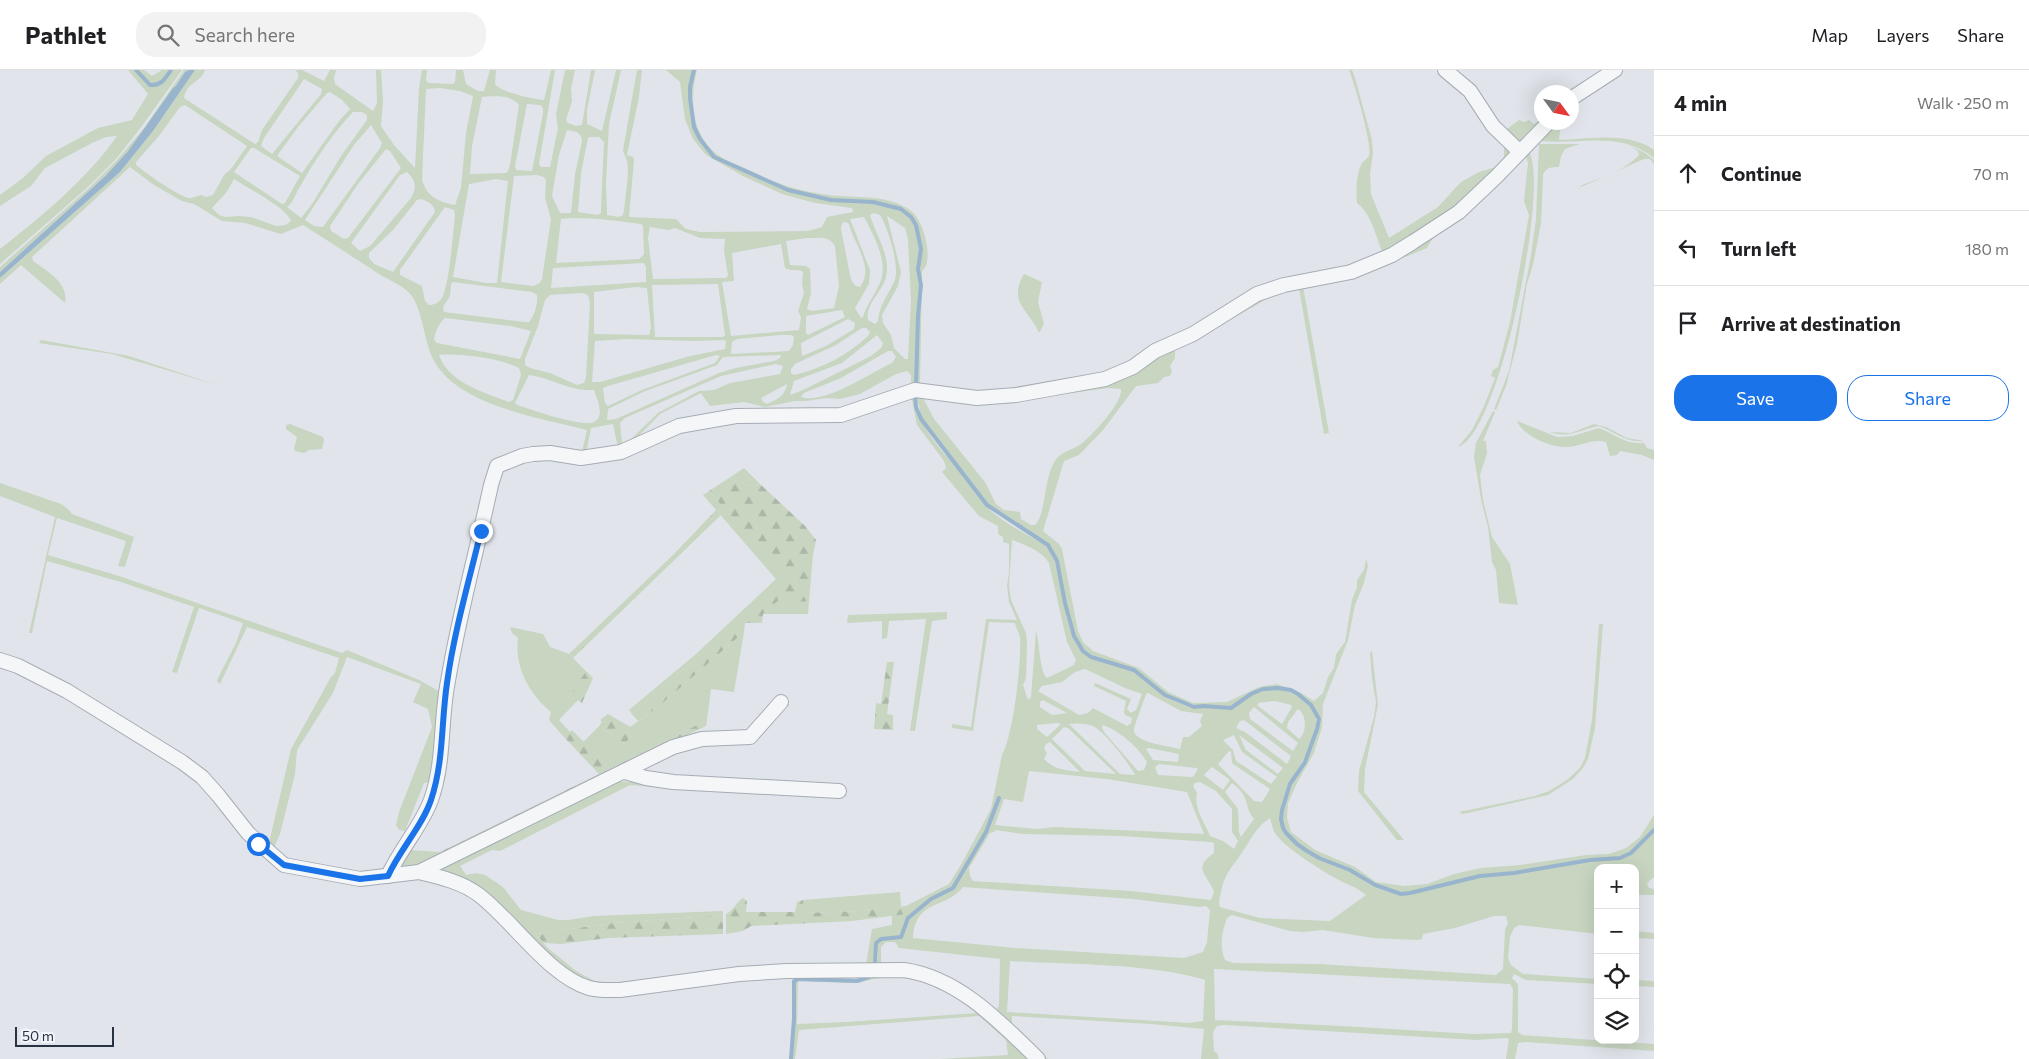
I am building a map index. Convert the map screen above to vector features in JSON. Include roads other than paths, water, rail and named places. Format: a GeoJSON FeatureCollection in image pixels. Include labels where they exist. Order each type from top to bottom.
{"type":"FeatureCollection","features":[{"type":"Feature","properties":{"kind":"street"},"geometry":{"type":"LineString","coordinates":[[1445,70],[1470,91],[1493,126],[1520,152]]}},
{"type":"Feature","properties":{"kind":"street"},"geometry":{"type":"LineString","coordinates":[[1579,93],[1615,70]]}},
{"type":"Feature","properties":{"kind":"street"},"geometry":{"type":"LineString","coordinates":[[388,876],[394,862],[422,817],[435,788],[442,747],[447,683],[491,485],[497,466],[522,456],[533,454],[550,453],[592,458],[621,452],[679,426],[736,416],[842,415],[915,390],[976,398],[1016,396],[1105,379],[1133,367],[1155,351],[1193,334],[1257,294],[1284,285],[1351,272],[1392,254],[1459,212],[1541,130]]}},
{"type":"Feature","properties":{"kind":"street"},"geometry":{"type":"LineString","coordinates":[[0,660],[18,666],[67,691],[182,762],[202,777],[248,833],[284,865],[360,879],[419,872],[673,747],[702,739],[750,737],[781,702]]}},
{"type":"Feature","properties":{"kind":"street"},"geometry":{"type":"LineString","coordinates":[[625,772],[646,778],[673,782],[839,791]]}},
{"type":"Feature","properties":{"kind":"street"},"geometry":{"type":"LineString","coordinates":[[419,872],[453,881],[479,895],[549,962],[570,979],[589,988],[614,990],[787,971],[904,970],[943,982],[959,990],[1038,1059]]}},
{"type":"Feature","properties":{"kind":"water"},"geometry":{"type":"Polygon","coordinates":[[[195,70],[153,131],[120,172],[0,278],[0,272],[124,159],[150,125],[185,72],[195,70]]]}},
{"type":"Feature","properties":{"kind":"waterway"},"geometry":{"type":"LineString","coordinates":[[136,70],[150,85],[162,81],[171,70]]}},
{"type":"Feature","properties":{"kind":"waterway"},"geometry":{"type":"LineString","coordinates":[[694,70],[690,87],[694,127],[700,139],[714,157],[788,190],[831,200],[873,202],[901,209],[911,217],[916,225],[921,249],[918,269],[921,285],[916,386]]}},
{"type":"Feature","properties":{"kind":"waterway"},"geometry":{"type":"LineString","coordinates":[[109,175],[130,152],[175,89]]}},
{"type":"Feature","properties":{"kind":"waterway"},"geometry":{"type":"LineString","coordinates":[[915,394],[916,407],[921,419],[987,505],[1048,545],[1057,561],[1074,636],[1083,651],[1091,657],[1134,670],[1165,695],[1194,707],[1231,708],[1251,694],[1263,689],[1278,688],[1291,690],[1311,705],[1319,719],[1317,729],[1305,762],[1290,784],[1281,819],[1286,833],[1307,851],[1319,858],[1350,870],[1375,885],[1401,894],[1480,876],[1514,873],[1590,860],[1620,858],[1631,853],[1654,830]]}},
{"type":"Feature","properties":{"kind":"waterway"},"geometry":{"type":"LineString","coordinates":[[875,964],[876,943],[881,939],[901,937],[908,918],[931,899],[953,888],[986,832],[999,798]]}},
{"type":"Feature","properties":{"kind":"waterway"},"geometry":{"type":"LineString","coordinates":[[791,1059],[794,981],[799,979],[857,981],[869,977]]}}]}
